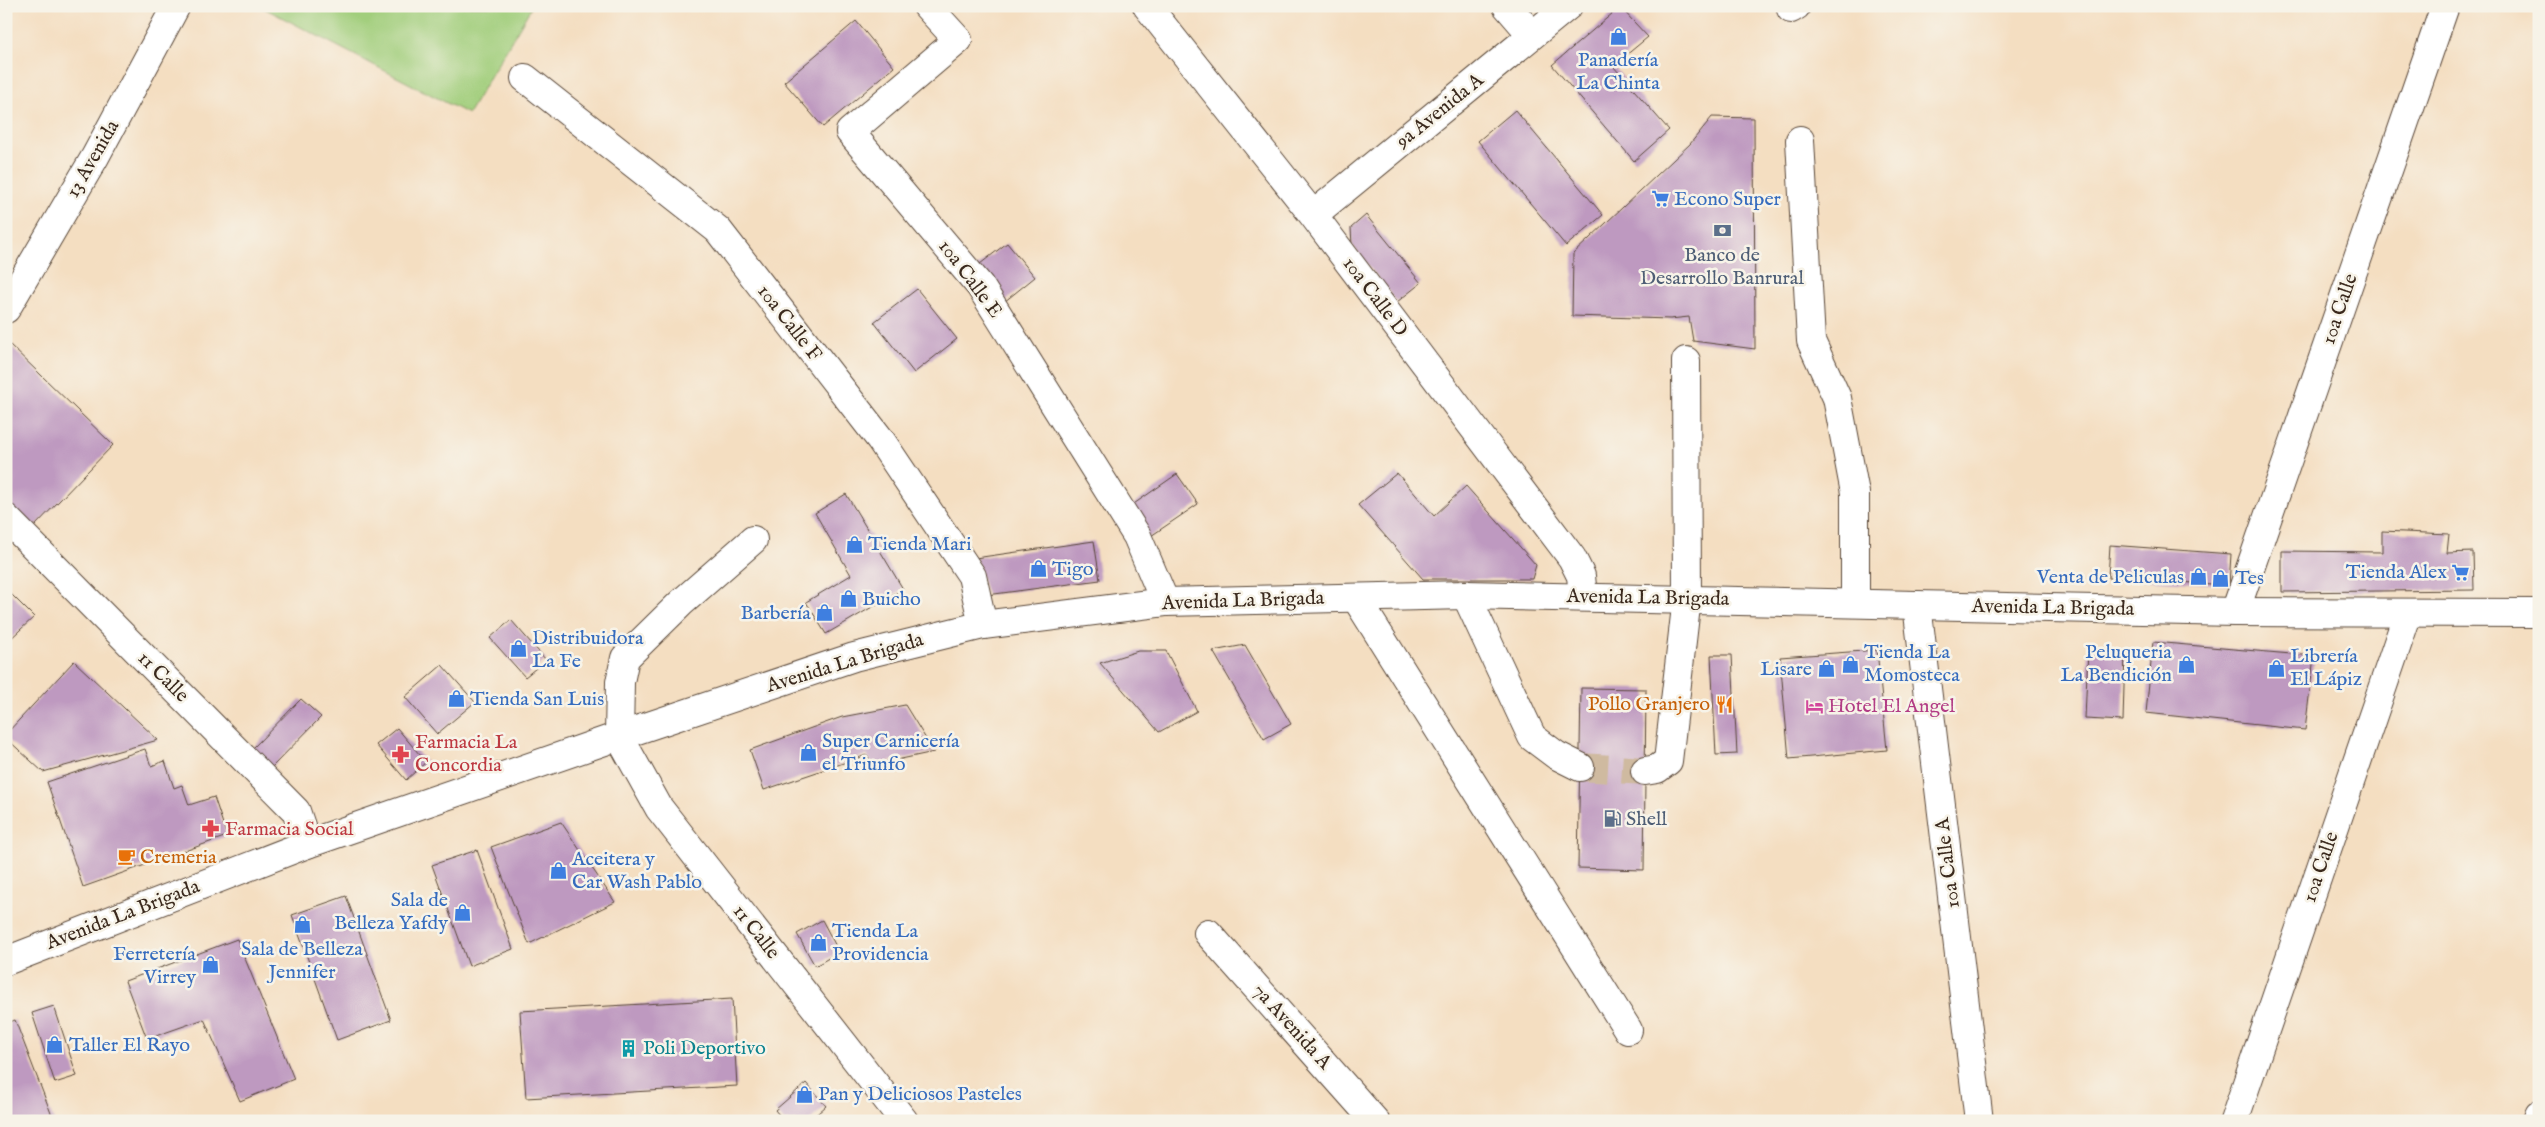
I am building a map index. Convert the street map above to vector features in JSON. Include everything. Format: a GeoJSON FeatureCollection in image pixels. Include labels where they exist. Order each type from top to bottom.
{"type":"FeatureCollection","features":[{"type":"Feature","properties":{"kind":"street","name":"13 Avenida"},"geometry":{"type":"LineString","coordinates":[[6,309],[95,156],[176,6]]}},
{"type":"Feature","properties":{"kind":"street","name":"10a Calle E"},"geometry":{"type":"LineString","coordinates":[[927,6],[958,40],[850,132],[980,286],[1137,536],[1165,602]]}},
{"type":"Feature","properties":{"kind":"street","name":"10a Calle D"},"geometry":{"type":"LineString","coordinates":[[1147,6],[1313,215],[1572,558],[1580,576],[1583,597]]}},
{"type":"Feature","properties":{"kind":"street"},"geometry":{"type":"LineString","coordinates":[[1507,6],[1532,35]]}},
{"type":"Feature","properties":{"kind":"street","name":"9a Avenida A"},"geometry":{"type":"LineString","coordinates":[[1313,215],[1568,6]]}},
{"type":"Feature","properties":{"kind":"street","name":"10a Calle"},"geometry":{"type":"LineString","coordinates":[[2235,612],[2445,6]]}},
{"type":"Feature","properties":{"kind":"street","name":"10a Calle F"},"geometry":{"type":"LineString","coordinates":[[525,78],[718,230],[880,440],[972,576],[983,625]]}},
{"type":"Feature","properties":{"kind":"street"},"geometry":{"type":"LineString","coordinates":[[1800,140],[1811,341],[1837,398],[1855,492],[1856,602]]}},
{"type":"Feature","properties":{"kind":"street"},"geometry":{"type":"LineString","coordinates":[[1651,770],[1668,761],[1687,598],[1686,361]]}},
{"type":"Feature","properties":{"kind":"street","name":"11 Calle"},"geometry":{"type":"LineString","coordinates":[[6,518],[296,812],[307,844]]}},
{"type":"Feature","properties":{"kind":"street"},"geometry":{"type":"LineString","coordinates":[[619,736],[620,682],[625,658],[681,603],[753,540]]}},
{"type":"Feature","properties":{"kind":"street","name":"Avenida La Brigada"},"geometry":{"type":"LineString","coordinates":[[6,961],[307,844],[619,736],[854,657],[983,625],[1165,602],[1466,595],[1687,598],[2235,612],[2539,613]]}},
{"type":"Feature","properties":{"kind":"street"},"geometry":{"type":"LineString","coordinates":[[1466,595],[1532,737],[1556,755],[1580,767]]}},
{"type":"Feature","properties":{"kind":"street"},"geometry":{"type":"LineString","coordinates":[[1356,598],[1628,1030]]}},
{"type":"Feature","properties":{"kind":"street","name":"10a Calle A"},"geometry":{"type":"LineString","coordinates":[[1917,605],[1979,1121]]}},
{"type":"Feature","properties":{"kind":"street","name":"10a Calle"},"geometry":{"type":"LineString","coordinates":[[2234,1121],[2408,613]]}},
{"type":"Feature","properties":{"kind":"street","name":"11 Calle"},"geometry":{"type":"LineString","coordinates":[[619,736],[659,808],[904,1121]]}},
{"type":"Feature","properties":{"kind":"street","name":"7a Avenida A"},"geometry":{"type":"LineString","coordinates":[[1208,933],[1376,1121]]}},
{"type":"Feature","properties":{"kind":"street"},"geometry":{"type":"LineString","coordinates":[[2537,1121],[2539,1115]]}},
{"type":"Feature","properties":{"kind":"green space"},"geometry":{"type":"Polygon","coordinates":[[[260,6],[532,6],[468,114],[260,6]]]}},
{"type":"Feature","properties":{"kind":"building"},"geometry":{"type":"Polygon","coordinates":[[[1620,7],[1648,37],[1613,66],[1669,130],[1634,161],[1552,65],[1620,7]]]}},
{"type":"Feature","properties":{"kind":"building"},"geometry":{"type":"Polygon","coordinates":[[[856,21],[894,67],[823,127],[784,82],[856,21]]]}},
{"type":"Feature","properties":{"kind":"building"},"geometry":{"type":"Polygon","coordinates":[[[1515,110],[1603,215],[1566,246],[1478,141],[1515,110]]]}},
{"type":"Feature","properties":{"kind":"building"},"geometry":{"type":"Polygon","coordinates":[[[1712,117],[1754,118],[1755,349],[1693,341],[1689,317],[1670,319],[1572,316],[1573,254],[1690,144],[1712,117]]]}},
{"type":"Feature","properties":{"kind":"building"},"geometry":{"type":"Polygon","coordinates":[[[1366,215],[1421,283],[1397,302],[1352,245],[1351,228],[1366,215]]]}},
{"type":"Feature","properties":{"kind":"building"},"geometry":{"type":"Polygon","coordinates":[[[1007,243],[1035,277],[999,306],[971,271],[1007,243]]]}},
{"type":"Feature","properties":{"kind":"building"},"geometry":{"type":"Polygon","coordinates":[[[917,289],[957,339],[914,373],[874,322],[917,289]]]}},
{"type":"Feature","properties":{"kind":"building"},"geometry":{"type":"Polygon","coordinates":[[[6,341],[113,445],[33,528],[6,503],[6,341]]]}},
{"type":"Feature","properties":{"kind":"building"},"geometry":{"type":"Polygon","coordinates":[[[1397,473],[1434,516],[1466,486],[1536,565],[1532,579],[1423,579],[1358,505],[1397,473]]]}},
{"type":"Feature","properties":{"kind":"building"},"geometry":{"type":"Polygon","coordinates":[[[1177,474],[1198,504],[1148,538],[1128,508],[1177,474]]]}},
{"type":"Feature","properties":{"kind":"building","name":"Tienda Mari"},"geometry":{"type":"Polygon","coordinates":[[[846,494],[903,589],[826,634],[806,602],[851,575],[815,513],[846,494]]]}},
{"type":"Feature","properties":{"kind":"building"},"geometry":{"type":"Polygon","coordinates":[[[2382,531],[2449,534],[2447,553],[2473,552],[2474,590],[2282,592],[2282,551],[2382,552],[2382,531]]]}},
{"type":"Feature","properties":{"kind":"building","name":"Tigo"},"geometry":{"type":"Polygon","coordinates":[[[1094,541],[1100,580],[987,595],[975,558],[1094,541]]]}},
{"type":"Feature","properties":{"kind":"building"},"geometry":{"type":"Polygon","coordinates":[[[2110,545],[2231,554],[2229,585],[2108,578],[2110,545]]]}},
{"type":"Feature","properties":{"kind":"building"},"geometry":{"type":"Polygon","coordinates":[[[6,589],[34,617],[6,643],[6,589]]]}},
{"type":"Feature","properties":{"kind":"building","name":"Distribuidora La Fe"},"geometry":{"type":"Polygon","coordinates":[[[511,620],[546,660],[525,677],[490,638],[511,620]]]}},
{"type":"Feature","properties":{"kind":"building"},"geometry":{"type":"Polygon","coordinates":[[[2153,642],[2314,656],[2305,730],[2146,713],[2153,642]]]}},
{"type":"Feature","properties":{"kind":"building"},"geometry":{"type":"Polygon","coordinates":[[[1245,645],[1291,724],[1264,739],[1213,651],[1245,645]]]}},
{"type":"Feature","properties":{"kind":"building"},"geometry":{"type":"Polygon","coordinates":[[[2088,649],[2125,651],[2123,721],[2085,719],[2088,649]]]}},
{"type":"Feature","properties":{"kind":"building","name":"Hotel El Angel"},"geometry":{"type":"Polygon","coordinates":[[[1877,650],[1887,750],[1789,759],[1780,657],[1877,650]]]}},
{"type":"Feature","properties":{"kind":"building"},"geometry":{"type":"Polygon","coordinates":[[[1138,651],[1166,651],[1197,711],[1159,732],[1100,663],[1138,651]]]}},
{"type":"Feature","properties":{"kind":"building","name":"Pollo Granjero"},"geometry":{"type":"Polygon","coordinates":[[[1711,655],[1732,655],[1737,754],[1716,755],[1711,655]]]}},
{"type":"Feature","properties":{"kind":"building"},"geometry":{"type":"Polygon","coordinates":[[[74,661],[158,740],[43,772],[6,738],[6,734],[74,661]]]}},
{"type":"Feature","properties":{"kind":"building"},"geometry":{"type":"Polygon","coordinates":[[[442,665],[475,702],[437,734],[405,697],[442,665]]]}},
{"type":"Feature","properties":{"kind":"building","name":"Shell"},"geometry":{"type":"Polygon","coordinates":[[[1581,688],[1646,689],[1644,870],[1578,868],[1581,688]]]}},
{"type":"Feature","properties":{"kind":"building"},"geometry":{"type":"Polygon","coordinates":[[[301,699],[321,717],[271,768],[252,749],[301,699]]]}},
{"type":"Feature","properties":{"kind":"building"},"geometry":{"type":"Polygon","coordinates":[[[905,705],[934,752],[873,765],[867,755],[764,790],[750,750],[842,717],[905,705]]]}},
{"type":"Feature","properties":{"kind":"building","name":"Farmacia La Concordia"},"geometry":{"type":"Polygon","coordinates":[[[397,728],[426,762],[406,780],[376,745],[397,728]]]}},
{"type":"Feature","properties":{"kind":"building"},"geometry":{"type":"Polygon","coordinates":[[[145,749],[151,766],[165,761],[174,788],[182,785],[189,805],[214,797],[227,836],[83,887],[47,782],[145,749]]]}},
{"type":"Feature","properties":{"kind":"building","name":"Aceitera y Car Wash Pablo"},"geometry":{"type":"Polygon","coordinates":[[[561,822],[615,902],[529,944],[491,847],[561,822]]]}},
{"type":"Feature","properties":{"kind":"building"},"geometry":{"type":"Polygon","coordinates":[[[477,850],[513,949],[469,966],[432,865],[477,850]]]}},
{"type":"Feature","properties":{"kind":"building"},"geometry":{"type":"Polygon","coordinates":[[[346,896],[391,1020],[337,1040],[292,915],[346,896]]]}},
{"type":"Feature","properties":{"kind":"building","name":"Tienda La Providencia"},"geometry":{"type":"Polygon","coordinates":[[[822,920],[839,952],[815,966],[797,934],[822,920]]]}},
{"type":"Feature","properties":{"kind":"building"},"geometry":{"type":"Polygon","coordinates":[[[237,939],[294,1079],[240,1101],[204,1019],[147,1039],[125,981],[237,939]]]}},
{"type":"Feature","properties":{"kind":"building","name":"Poli Deportivo"},"geometry":{"type":"Polygon","coordinates":[[[732,999],[737,1086],[526,1098],[520,1011],[732,999]]]}},
{"type":"Feature","properties":{"kind":"building","name":"Taller El Rayo"},"geometry":{"type":"Polygon","coordinates":[[[54,1006],[77,1076],[55,1083],[32,1013],[54,1006]]]}},
{"type":"Feature","properties":{"kind":"building"},"geometry":{"type":"Polygon","coordinates":[[[15,1020],[54,1121],[10,1121],[6,1112],[6,1023],[15,1020]]]}},
{"type":"Feature","properties":{"kind":"building","name":"Pan y Deliciosos Pasteles"},"geometry":{"type":"Polygon","coordinates":[[[806,1083],[826,1106],[809,1121],[784,1121],[775,1110],[806,1083]]]}},
{"type":"Feature","properties":{"kind":"tunnel"},"geometry":{"type":"LineString","coordinates":[[1580,767],[1645,771]]}},
{"type":"Feature","properties":{"kind":"place","name":"Panadería La Chinta"},"geometry":{"type":"Point","coordinates":[1618,36]}},
{"type":"Feature","properties":{"kind":"place","name":"Econo Super"},"geometry":{"type":"Point","coordinates":[1660,199]}},
{"type":"Feature","properties":{"kind":"place","name":"Banco de Desarrollo Banrural"},"geometry":{"type":"Point","coordinates":[1722,231]}},
{"type":"Feature","properties":{"kind":"place","name":"Tienda Mari"},"geometry":{"type":"Point","coordinates":[854,544]}},
{"type":"Feature","properties":{"kind":"place","name":"Tigo"},"geometry":{"type":"Point","coordinates":[1038,569]}},
{"type":"Feature","properties":{"kind":"place","name":"Tienda Alex"},"geometry":{"type":"Point","coordinates":[2461,572]}},
{"type":"Feature","properties":{"kind":"place","name":"Venta de Peliculas"},"geometry":{"type":"Point","coordinates":[2198,577]}},
{"type":"Feature","properties":{"kind":"place","name":"Tes"},"geometry":{"type":"Point","coordinates":[2221,578]}},
{"type":"Feature","properties":{"kind":"place","name":"Buicho"},"geometry":{"type":"Point","coordinates":[848,599]}},
{"type":"Feature","properties":{"kind":"place","name":"Barbería"},"geometry":{"type":"Point","coordinates":[825,613]}},
{"type":"Feature","properties":{"kind":"place","name":"Distribuidora La Fe"},"geometry":{"type":"Point","coordinates":[518,649]}},
{"type":"Feature","properties":{"kind":"place","name":"Tienda La Momosteca"},"geometry":{"type":"Point","coordinates":[1850,664]}},
{"type":"Feature","properties":{"kind":"place","name":"Peluqueria La Bendición"},"geometry":{"type":"Point","coordinates":[2186,664]}},
{"type":"Feature","properties":{"kind":"place","name":"Librería El Lápiz"},"geometry":{"type":"Point","coordinates":[2276,668]}},
{"type":"Feature","properties":{"kind":"place","name":"Lisare"},"geometry":{"type":"Point","coordinates":[1826,669]}},
{"type":"Feature","properties":{"kind":"place","name":"Tienda San Luis"},"geometry":{"type":"Point","coordinates":[456,699]}},
{"type":"Feature","properties":{"kind":"place","name":"Pollo Granjero"},"geometry":{"type":"Point","coordinates":[1724,704]}},
{"type":"Feature","properties":{"kind":"place","name":"Hotel El Angel"},"geometry":{"type":"Point","coordinates":[1814,706]}},
{"type":"Feature","properties":{"kind":"place","name":"Super Carnicería el Triunfo"},"geometry":{"type":"Point","coordinates":[808,753]}},
{"type":"Feature","properties":{"kind":"place","name":"Farmacia La Concordia"},"geometry":{"type":"Point","coordinates":[401,754]}},
{"type":"Feature","properties":{"kind":"place","name":"Shell"},"geometry":{"type":"Point","coordinates":[1612,819]}},
{"type":"Feature","properties":{"kind":"place","name":"Farmacia Social"},"geometry":{"type":"Point","coordinates":[211,829]}},
{"type":"Feature","properties":{"kind":"place","name":"Cremeria"},"geometry":{"type":"Point","coordinates":[126,857]}},
{"type":"Feature","properties":{"kind":"place","name":"Aceitera y Car Wash Pablo"},"geometry":{"type":"Point","coordinates":[558,871]}},
{"type":"Feature","properties":{"kind":"place","name":"Sala de Belleza Yafdy"},"geometry":{"type":"Point","coordinates":[462,912]}},
{"type":"Feature","properties":{"kind":"place","name":"Sala de Belleza Jennifer"},"geometry":{"type":"Point","coordinates":[302,925]}},
{"type":"Feature","properties":{"kind":"place","name":"Tienda La Providencia"},"geometry":{"type":"Point","coordinates":[818,943]}},
{"type":"Feature","properties":{"kind":"place","name":"Ferretería Virrey"},"geometry":{"type":"Point","coordinates":[210,965]}},
{"type":"Feature","properties":{"kind":"place","name":"Taller El Rayo"},"geometry":{"type":"Point","coordinates":[55,1045]}},
{"type":"Feature","properties":{"kind":"place","name":"Poli Deportivo"},"geometry":{"type":"Point","coordinates":[629,1048]}},
{"type":"Feature","properties":{"kind":"place","name":"Pan y Deliciosos Pasteles"},"geometry":{"type":"Point","coordinates":[804,1094]}}]}
